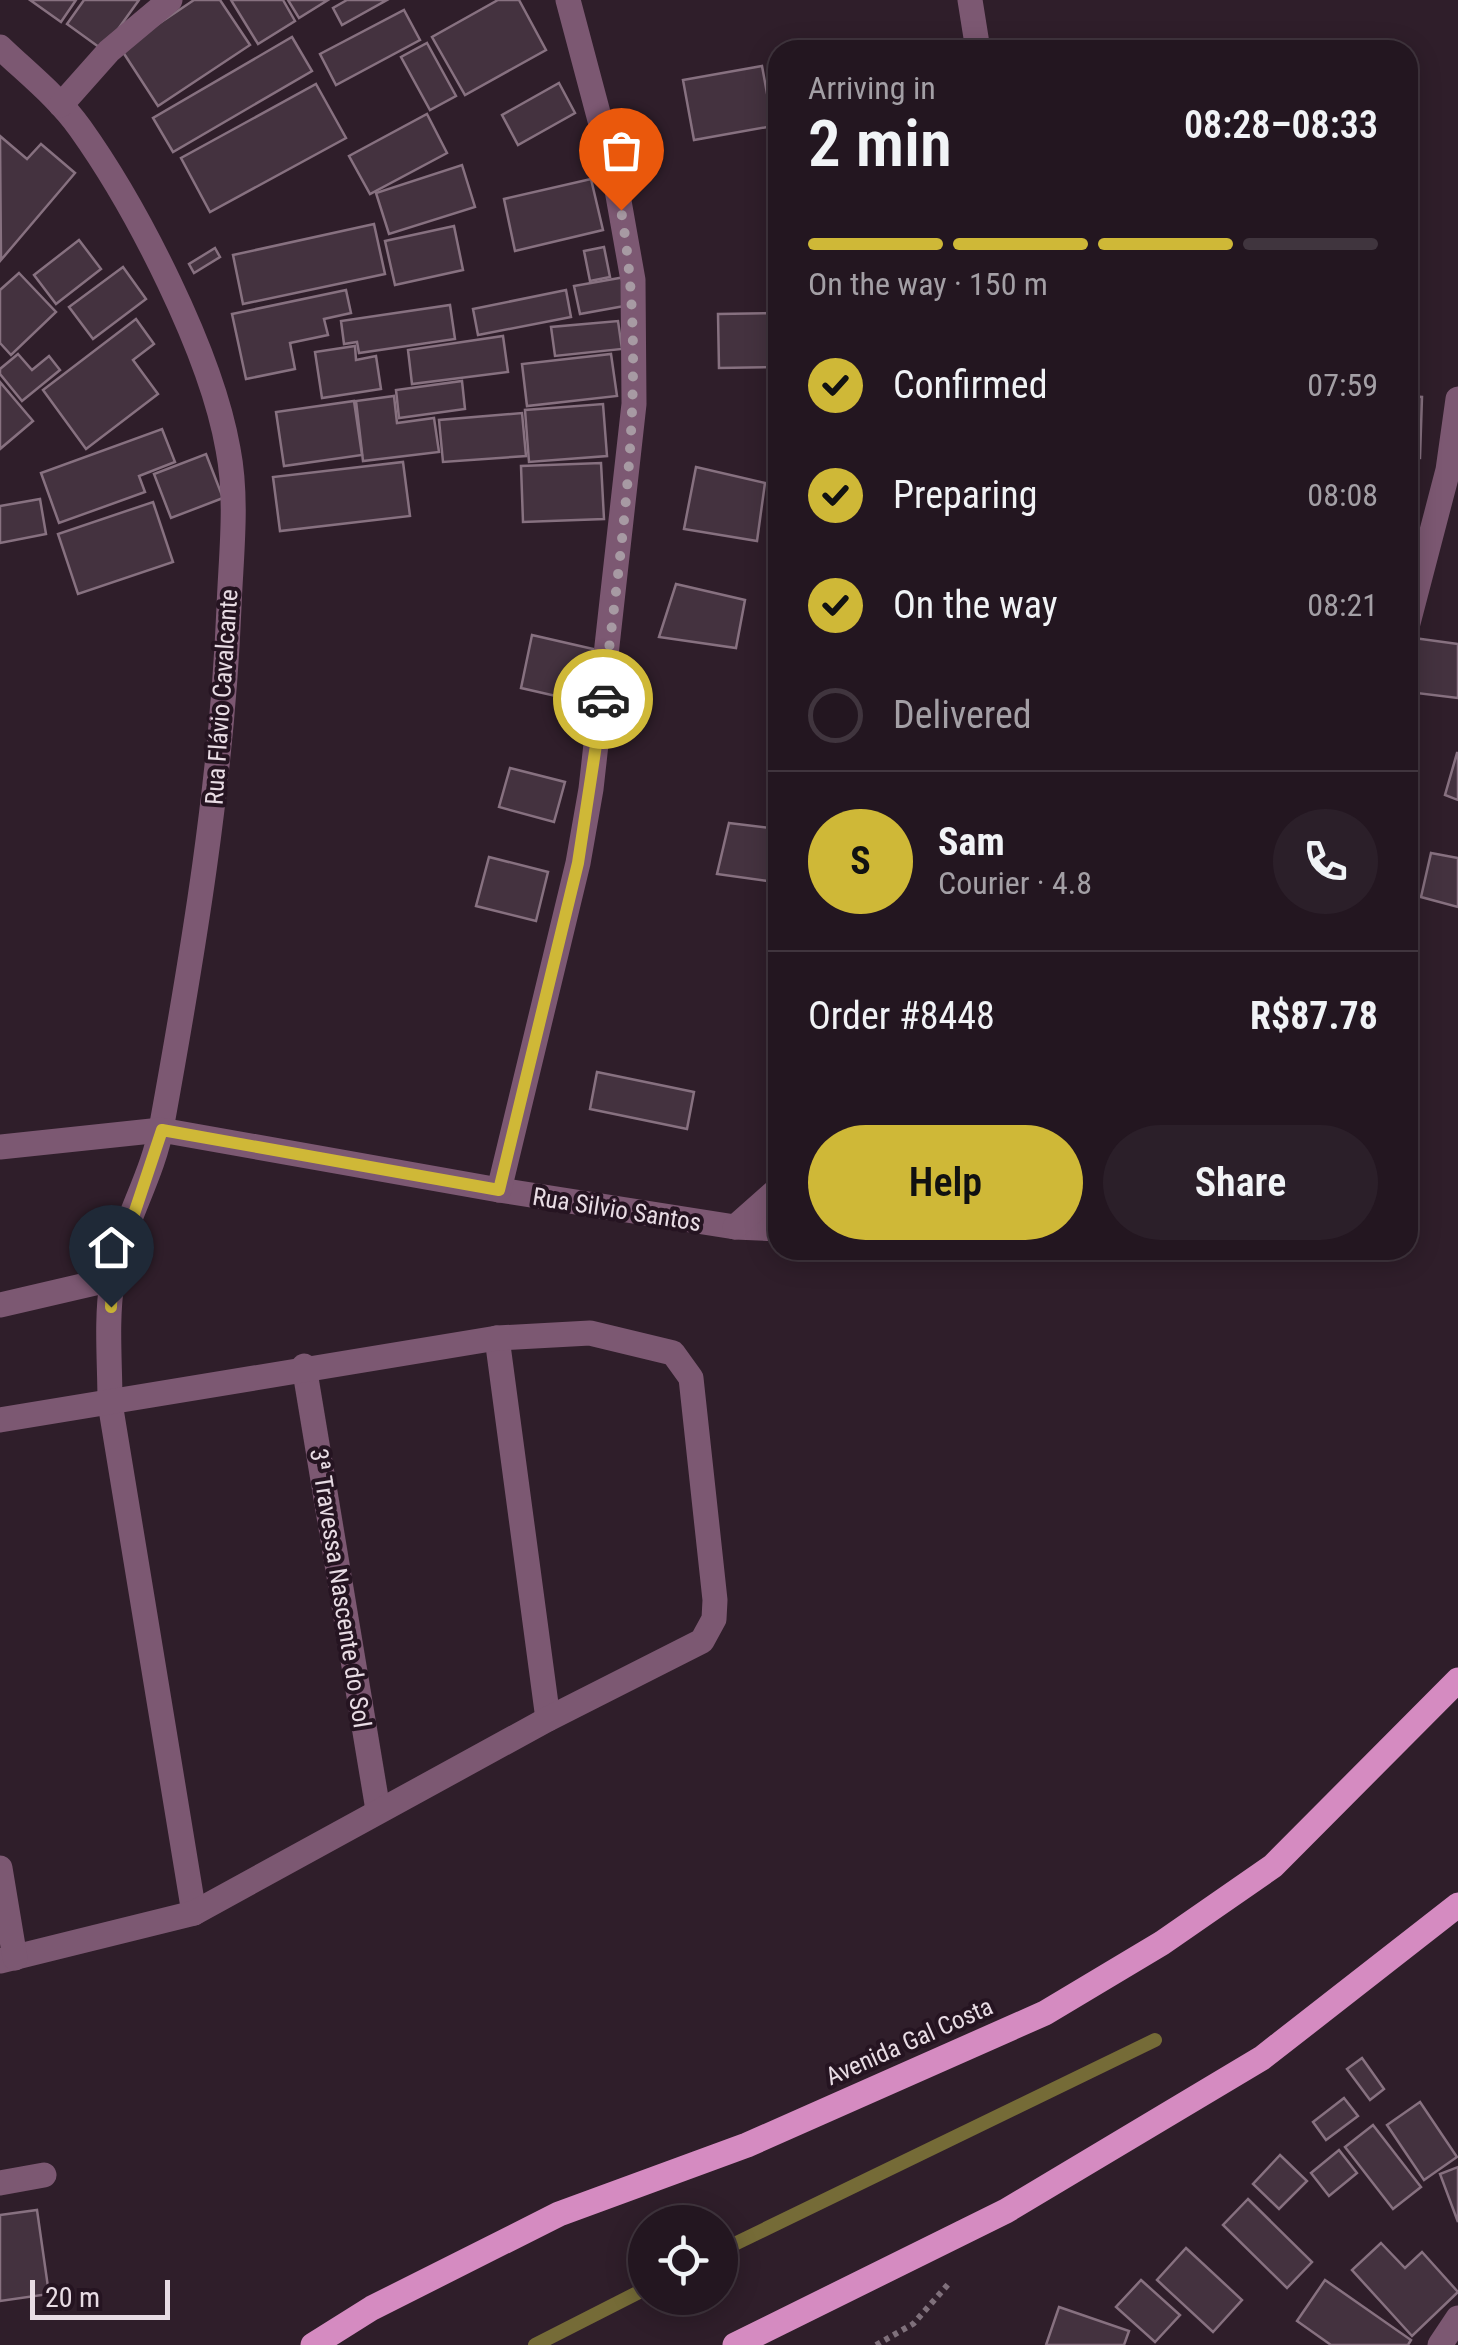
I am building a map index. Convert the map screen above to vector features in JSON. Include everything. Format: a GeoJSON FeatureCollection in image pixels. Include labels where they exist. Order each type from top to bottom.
{"type":"FeatureCollection","features":[{"type":"Feature","properties":{"kind":"main road","name":"Avenida Gal Costa"},"geometry":{"type":"LineString","coordinates":[[313,2345],[372,2308],[559,2214],[747,2145],[1045,2013],[1162,1943],[1273,1866],[1458,1680]]}},
{"type":"Feature","properties":{"kind":"main road"},"geometry":{"type":"LineString","coordinates":[[735,2345],[1006,2211],[1262,2058],[1458,1905]]}},
{"type":"Feature","properties":{"kind":"street"},"geometry":{"type":"LineString","coordinates":[[60,104],[110,51],[170,0]]}},
{"type":"Feature","properties":{"kind":"street"},"geometry":{"type":"LineString","coordinates":[[499,1190],[578,863],[591,789],[634,404],[633,280],[614,173],[568,0]]}},
{"type":"Feature","properties":{"kind":"street"},"geometry":{"type":"LineString","coordinates":[[970,0],[976,40]]}},
{"type":"Feature","properties":{"kind":"street","name":"Rua Flávio Cavalcante"},"geometry":{"type":"LineString","coordinates":[[0,47],[60,104],[130,211],[179,308],[222,420],[232,475],[227,658],[214,810],[162,1130],[112,1280],[110,1403],[194,1913]]}},
{"type":"Feature","properties":{"kind":"street"},"geometry":{"type":"LineString","coordinates":[[1418,585],[1448,470],[1458,399]]}},
{"type":"Feature","properties":{"kind":"street","name":"Rua Silvio Santos"},"geometry":{"type":"LineString","coordinates":[[0,1147],[162,1130],[499,1190],[735,1228],[768,1229]]}},
{"type":"Feature","properties":{"kind":"street"},"geometry":{"type":"LineString","coordinates":[[735,1228],[768,1199]]}},
{"type":"Feature","properties":{"kind":"street"},"geometry":{"type":"LineString","coordinates":[[0,1306],[112,1280]]}},
{"type":"Feature","properties":{"kind":"street"},"geometry":{"type":"LineString","coordinates":[[0,1420],[304,1366],[497,1338],[590,1333],[673,1353],[691,1378],[714,1600],[714,1619],[702,1641],[548,1718],[194,1913],[8,1959],[0,1868]]}},
{"type":"Feature","properties":{"kind":"street"},"geometry":{"type":"LineString","coordinates":[[497,1338],[548,1718]]}},
{"type":"Feature","properties":{"kind":"street","name":"3ª Travessa Nascente do Sol"},"geometry":{"type":"LineString","coordinates":[[304,1366],[378,1810]]}},
{"type":"Feature","properties":{"kind":"street"},"geometry":{"type":"LineString","coordinates":[[0,2183],[44,2175]]}},
{"type":"Feature","properties":{"kind":"street"},"geometry":{"type":"LineString","coordinates":[[1440,2345],[1458,2318]]}},
{"type":"Feature","properties":{"kind":"building"},"geometry":{"type":"Polygon","coordinates":[[[30,0],[76,0],[61,22],[30,0]]]}},
{"type":"Feature","properties":{"kind":"building"},"geometry":{"type":"Polygon","coordinates":[[[84,0],[139,0],[103,50],[67,24],[84,0]]]}},
{"type":"Feature","properties":{"kind":"building"},"geometry":{"type":"Polygon","coordinates":[[[194,0],[220,0],[250,45],[158,106],[121,49],[194,0]]]}},
{"type":"Feature","properties":{"kind":"building"},"geometry":{"type":"Polygon","coordinates":[[[231,0],[283,0],[295,21],[258,44],[231,0]]]}},
{"type":"Feature","properties":{"kind":"building"},"geometry":{"type":"Polygon","coordinates":[[[288,0],[328,0],[299,18],[288,0]]]}},
{"type":"Feature","properties":{"kind":"building"},"geometry":{"type":"Polygon","coordinates":[[[347,0],[387,0],[342,25],[333,8],[347,0]]]}},
{"type":"Feature","properties":{"kind":"building"},"geometry":{"type":"Polygon","coordinates":[[[498,0],[519,0],[546,50],[465,95],[432,37],[498,0]]]}},
{"type":"Feature","properties":{"kind":"building"},"geometry":{"type":"Polygon","coordinates":[[[404,10],[420,40],[336,85],[320,54],[404,10]]]}},
{"type":"Feature","properties":{"kind":"building"},"geometry":{"type":"Polygon","coordinates":[[[292,37],[312,71],[173,152],[153,118],[292,37]]]}},
{"type":"Feature","properties":{"kind":"building"},"geometry":{"type":"Polygon","coordinates":[[[427,43],[456,96],[430,110],[401,57],[427,43]]]}},
{"type":"Feature","properties":{"kind":"building"},"geometry":{"type":"Polygon","coordinates":[[[762,66],[768,127],[694,140],[683,80],[762,66]]]}},
{"type":"Feature","properties":{"kind":"building"},"geometry":{"type":"Polygon","coordinates":[[[559,83],[575,113],[518,145],[502,115],[559,83]]]}},
{"type":"Feature","properties":{"kind":"building"},"geometry":{"type":"Polygon","coordinates":[[[316,84],[346,138],[210,212],[181,158],[316,84]]]}},
{"type":"Feature","properties":{"kind":"building"},"geometry":{"type":"Polygon","coordinates":[[[427,114],[447,153],[370,194],[349,156],[427,114]]]}},
{"type":"Feature","properties":{"kind":"building"},"geometry":{"type":"Polygon","coordinates":[[[0,136],[27,159],[41,144],[75,173],[1,260],[0,136]]]}},
{"type":"Feature","properties":{"kind":"building"},"geometry":{"type":"Polygon","coordinates":[[[462,165],[475,207],[389,234],[376,193],[462,165]]]}},
{"type":"Feature","properties":{"kind":"building"},"geometry":{"type":"Polygon","coordinates":[[[591,179],[603,230],[515,251],[504,199],[591,179]]]}},
{"type":"Feature","properties":{"kind":"building"},"geometry":{"type":"Polygon","coordinates":[[[374,224],[385,274],[243,304],[233,255],[374,224]]]}},
{"type":"Feature","properties":{"kind":"building"},"geometry":{"type":"Polygon","coordinates":[[[454,226],[463,270],[395,285],[385,241],[454,226]]]}},
{"type":"Feature","properties":{"kind":"building"},"geometry":{"type":"Polygon","coordinates":[[[79,240],[101,269],[56,304],[34,275],[79,240]]]}},
{"type":"Feature","properties":{"kind":"building"},"geometry":{"type":"Polygon","coordinates":[[[604,247],[610,277],[590,281],[584,251],[604,247]]]}},
{"type":"Feature","properties":{"kind":"building"},"geometry":{"type":"Polygon","coordinates":[[[215,248],[220,257],[194,273],[189,264],[215,248]]]}},
{"type":"Feature","properties":{"kind":"building"},"geometry":{"type":"Polygon","coordinates":[[[123,267],[146,299],[93,339],[69,307],[123,267]]]}},
{"type":"Feature","properties":{"kind":"building"},"geometry":{"type":"Polygon","coordinates":[[[19,273],[56,312],[11,355],[0,343],[0,290],[19,273]]]}},
{"type":"Feature","properties":{"kind":"building"},"geometry":{"type":"Polygon","coordinates":[[[625,277],[630,305],[580,314],[574,286],[625,277]]]}},
{"type":"Feature","properties":{"kind":"building"},"geometry":{"type":"Polygon","coordinates":[[[346,290],[351,313],[324,319],[328,335],[290,343],[295,369],[246,379],[232,314],[346,290]]]}},
{"type":"Feature","properties":{"kind":"building"},"geometry":{"type":"Polygon","coordinates":[[[566,290],[571,317],[478,335],[473,309],[566,290]]]}},
{"type":"Feature","properties":{"kind":"building"},"geometry":{"type":"Polygon","coordinates":[[[450,305],[455,339],[359,353],[357,342],[344,344],[341,321],[450,305]]]}},
{"type":"Feature","properties":{"kind":"building"},"geometry":{"type":"Polygon","coordinates":[[[768,313],[768,367],[719,368],[718,314],[768,313]]]}},
{"type":"Feature","properties":{"kind":"building"},"geometry":{"type":"Polygon","coordinates":[[[136,319],[154,344],[133,360],[158,394],[86,449],[43,390],[136,319]]]}},
{"type":"Feature","properties":{"kind":"building"},"geometry":{"type":"Polygon","coordinates":[[[618,321],[622,349],[555,356],[551,327],[618,321]]]}},
{"type":"Feature","properties":{"kind":"building"},"geometry":{"type":"Polygon","coordinates":[[[503,336],[508,372],[412,384],[408,350],[503,336]]]}},
{"type":"Feature","properties":{"kind":"building"},"geometry":{"type":"Polygon","coordinates":[[[355,346],[356,360],[376,356],[381,389],[322,398],[315,352],[355,346]]]}},
{"type":"Feature","properties":{"kind":"building"},"geometry":{"type":"Polygon","coordinates":[[[18,354],[32,370],[49,356],[60,370],[22,401],[0,374],[0,369],[18,354]]]}},
{"type":"Feature","properties":{"kind":"building"},"geometry":{"type":"Polygon","coordinates":[[[611,354],[617,396],[527,406],[522,364],[611,354]]]}},
{"type":"Feature","properties":{"kind":"building"},"geometry":{"type":"Polygon","coordinates":[[[462,381],[465,409],[399,418],[396,390],[462,381]]]}},
{"type":"Feature","properties":{"kind":"building"},"geometry":{"type":"Polygon","coordinates":[[[0,382],[33,421],[0,449],[0,382]]]}},
{"type":"Feature","properties":{"kind":"building"},"geometry":{"type":"Polygon","coordinates":[[[394,396],[397,423],[434,418],[439,452],[363,461],[356,401],[394,396]]]}},
{"type":"Feature","properties":{"kind":"building"},"geometry":{"type":"Polygon","coordinates":[[[1418,397],[1422,397],[1418,458],[1418,397]]]}},
{"type":"Feature","properties":{"kind":"building"},"geometry":{"type":"Polygon","coordinates":[[[354,401],[362,455],[284,466],[276,412],[354,401]]]}},
{"type":"Feature","properties":{"kind":"building"},"geometry":{"type":"Polygon","coordinates":[[[603,404],[607,456],[529,462],[525,410],[603,404]]]}},
{"type":"Feature","properties":{"kind":"building"},"geometry":{"type":"Polygon","coordinates":[[[522,413],[526,456],[443,462],[439,420],[522,413]]]}},
{"type":"Feature","properties":{"kind":"building"},"geometry":{"type":"Polygon","coordinates":[[[162,429],[175,462],[139,476],[145,492],[59,523],[41,473],[162,429]]]}},
{"type":"Feature","properties":{"kind":"building"},"geometry":{"type":"Polygon","coordinates":[[[206,454],[223,498],[171,518],[154,474],[206,454]]]}},
{"type":"Feature","properties":{"kind":"building"},"geometry":{"type":"Polygon","coordinates":[[[403,462],[410,516],[280,531],[273,477],[403,462]]]}},
{"type":"Feature","properties":{"kind":"building"},"geometry":{"type":"Polygon","coordinates":[[[601,463],[604,519],[523,522],[521,466],[601,463]]]}},
{"type":"Feature","properties":{"kind":"building"},"geometry":{"type":"Polygon","coordinates":[[[696,467],[765,483],[757,541],[684,529],[696,467]]]}},
{"type":"Feature","properties":{"kind":"building"},"geometry":{"type":"Polygon","coordinates":[[[40,499],[46,534],[0,543],[0,506],[40,499]]]}},
{"type":"Feature","properties":{"kind":"building"},"geometry":{"type":"Polygon","coordinates":[[[153,502],[173,562],[78,594],[58,534],[153,502]]]}},
{"type":"Feature","properties":{"kind":"building"},"geometry":{"type":"Polygon","coordinates":[[[676,584],[745,600],[736,648],[659,637],[676,584]]]}},
{"type":"Feature","properties":{"kind":"building"},"geometry":{"type":"Polygon","coordinates":[[[532,635],[593,649],[582,702],[521,688],[532,635]]]}},
{"type":"Feature","properties":{"kind":"building"},"geometry":{"type":"Polygon","coordinates":[[[1418,639],[1458,644],[1458,698],[1418,693],[1418,639]]]}},
{"type":"Feature","properties":{"kind":"building"},"geometry":{"type":"Polygon","coordinates":[[[1458,753],[1458,800],[1445,795],[1458,753]]]}},
{"type":"Feature","properties":{"kind":"building"},"geometry":{"type":"Polygon","coordinates":[[[510,768],[565,782],[554,822],[499,807],[510,768]]]}},
{"type":"Feature","properties":{"kind":"building"},"geometry":{"type":"Polygon","coordinates":[[[729,823],[768,828],[768,881],[717,874],[729,823]]]}},
{"type":"Feature","properties":{"kind":"building"},"geometry":{"type":"Polygon","coordinates":[[[1431,853],[1458,858],[1458,907],[1421,897],[1431,853]]]}},
{"type":"Feature","properties":{"kind":"building"},"geometry":{"type":"Polygon","coordinates":[[[489,857],[548,872],[536,921],[476,906],[489,857]]]}},
{"type":"Feature","properties":{"kind":"building"},"geometry":{"type":"Polygon","coordinates":[[[597,1072],[694,1092],[687,1129],[590,1109],[597,1072]]]}},
{"type":"Feature","properties":{"kind":"building"},"geometry":{"type":"Polygon","coordinates":[[[1362,2058],[1384,2089],[1370,2100],[1347,2069],[1362,2058]]]}},
{"type":"Feature","properties":{"kind":"building"},"geometry":{"type":"Polygon","coordinates":[[[1344,2098],[1358,2116],[1326,2140],[1313,2122],[1344,2098]]]}},
{"type":"Feature","properties":{"kind":"building"},"geometry":{"type":"Polygon","coordinates":[[[1420,2102],[1457,2157],[1424,2180],[1387,2125],[1420,2102]]]}},
{"type":"Feature","properties":{"kind":"building"},"geometry":{"type":"Polygon","coordinates":[[[1373,2125],[1421,2187],[1393,2209],[1345,2147],[1373,2125]]]}},
{"type":"Feature","properties":{"kind":"building"},"geometry":{"type":"Polygon","coordinates":[[[1339,2150],[1357,2173],[1329,2196],[1311,2173],[1339,2150]]]}},
{"type":"Feature","properties":{"kind":"building"},"geometry":{"type":"Polygon","coordinates":[[[1280,2155],[1307,2181],[1279,2209],[1253,2184],[1280,2155]]]}},
{"type":"Feature","properties":{"kind":"building"},"geometry":{"type":"Polygon","coordinates":[[[1458,2167],[1458,2222],[1440,2174],[1458,2167]]]}},
{"type":"Feature","properties":{"kind":"building"},"geometry":{"type":"Polygon","coordinates":[[[1248,2199],[1312,2262],[1287,2288],[1223,2225],[1248,2199]]]}},
{"type":"Feature","properties":{"kind":"building"},"geometry":{"type":"Polygon","coordinates":[[[37,2210],[49,2294],[0,2301],[0,2215],[37,2210]]]}},
{"type":"Feature","properties":{"kind":"building"},"geometry":{"type":"Polygon","coordinates":[[[1381,2243],[1405,2268],[1422,2252],[1458,2292],[1412,2336],[1352,2270],[1381,2243]]]}},
{"type":"Feature","properties":{"kind":"building"},"geometry":{"type":"Polygon","coordinates":[[[1186,2248],[1242,2300],[1213,2332],[1157,2280],[1186,2248]]]}},
{"type":"Feature","properties":{"kind":"building"},"geometry":{"type":"Polygon","coordinates":[[[1141,2280],[1180,2315],[1155,2342],[1116,2307],[1141,2280]]]}},
{"type":"Feature","properties":{"kind":"building"},"geometry":{"type":"Polygon","coordinates":[[[1325,2280],[1411,2340],[1408,2345],[1331,2345],[1297,2321],[1325,2280]]]}},
{"type":"Feature","properties":{"kind":"building"},"geometry":{"type":"Polygon","coordinates":[[[1059,2307],[1129,2331],[1124,2345],[1046,2345],[1059,2307]]]}},
{"type":"Feature","properties":{"kind":"waterway"},"geometry":{"type":"LineString","coordinates":[[738,2242],[1155,2040]]}},
{"type":"Feature","properties":{"kind":"waterway"},"geometry":{"type":"LineString","coordinates":[[535,2345],[628,2298]]}},
{"type":"Feature","properties":{"kind":"way so far"},"geometry":{"type":"LineString","coordinates":[[603,699],[634,404],[635,306],[621,210]]}},
{"type":"Feature","properties":{"kind":"route"},"geometry":{"type":"LineString","coordinates":[[111,1307],[112,1280],[162,1130],[499,1190],[578,863],[603,699]]}}]}
